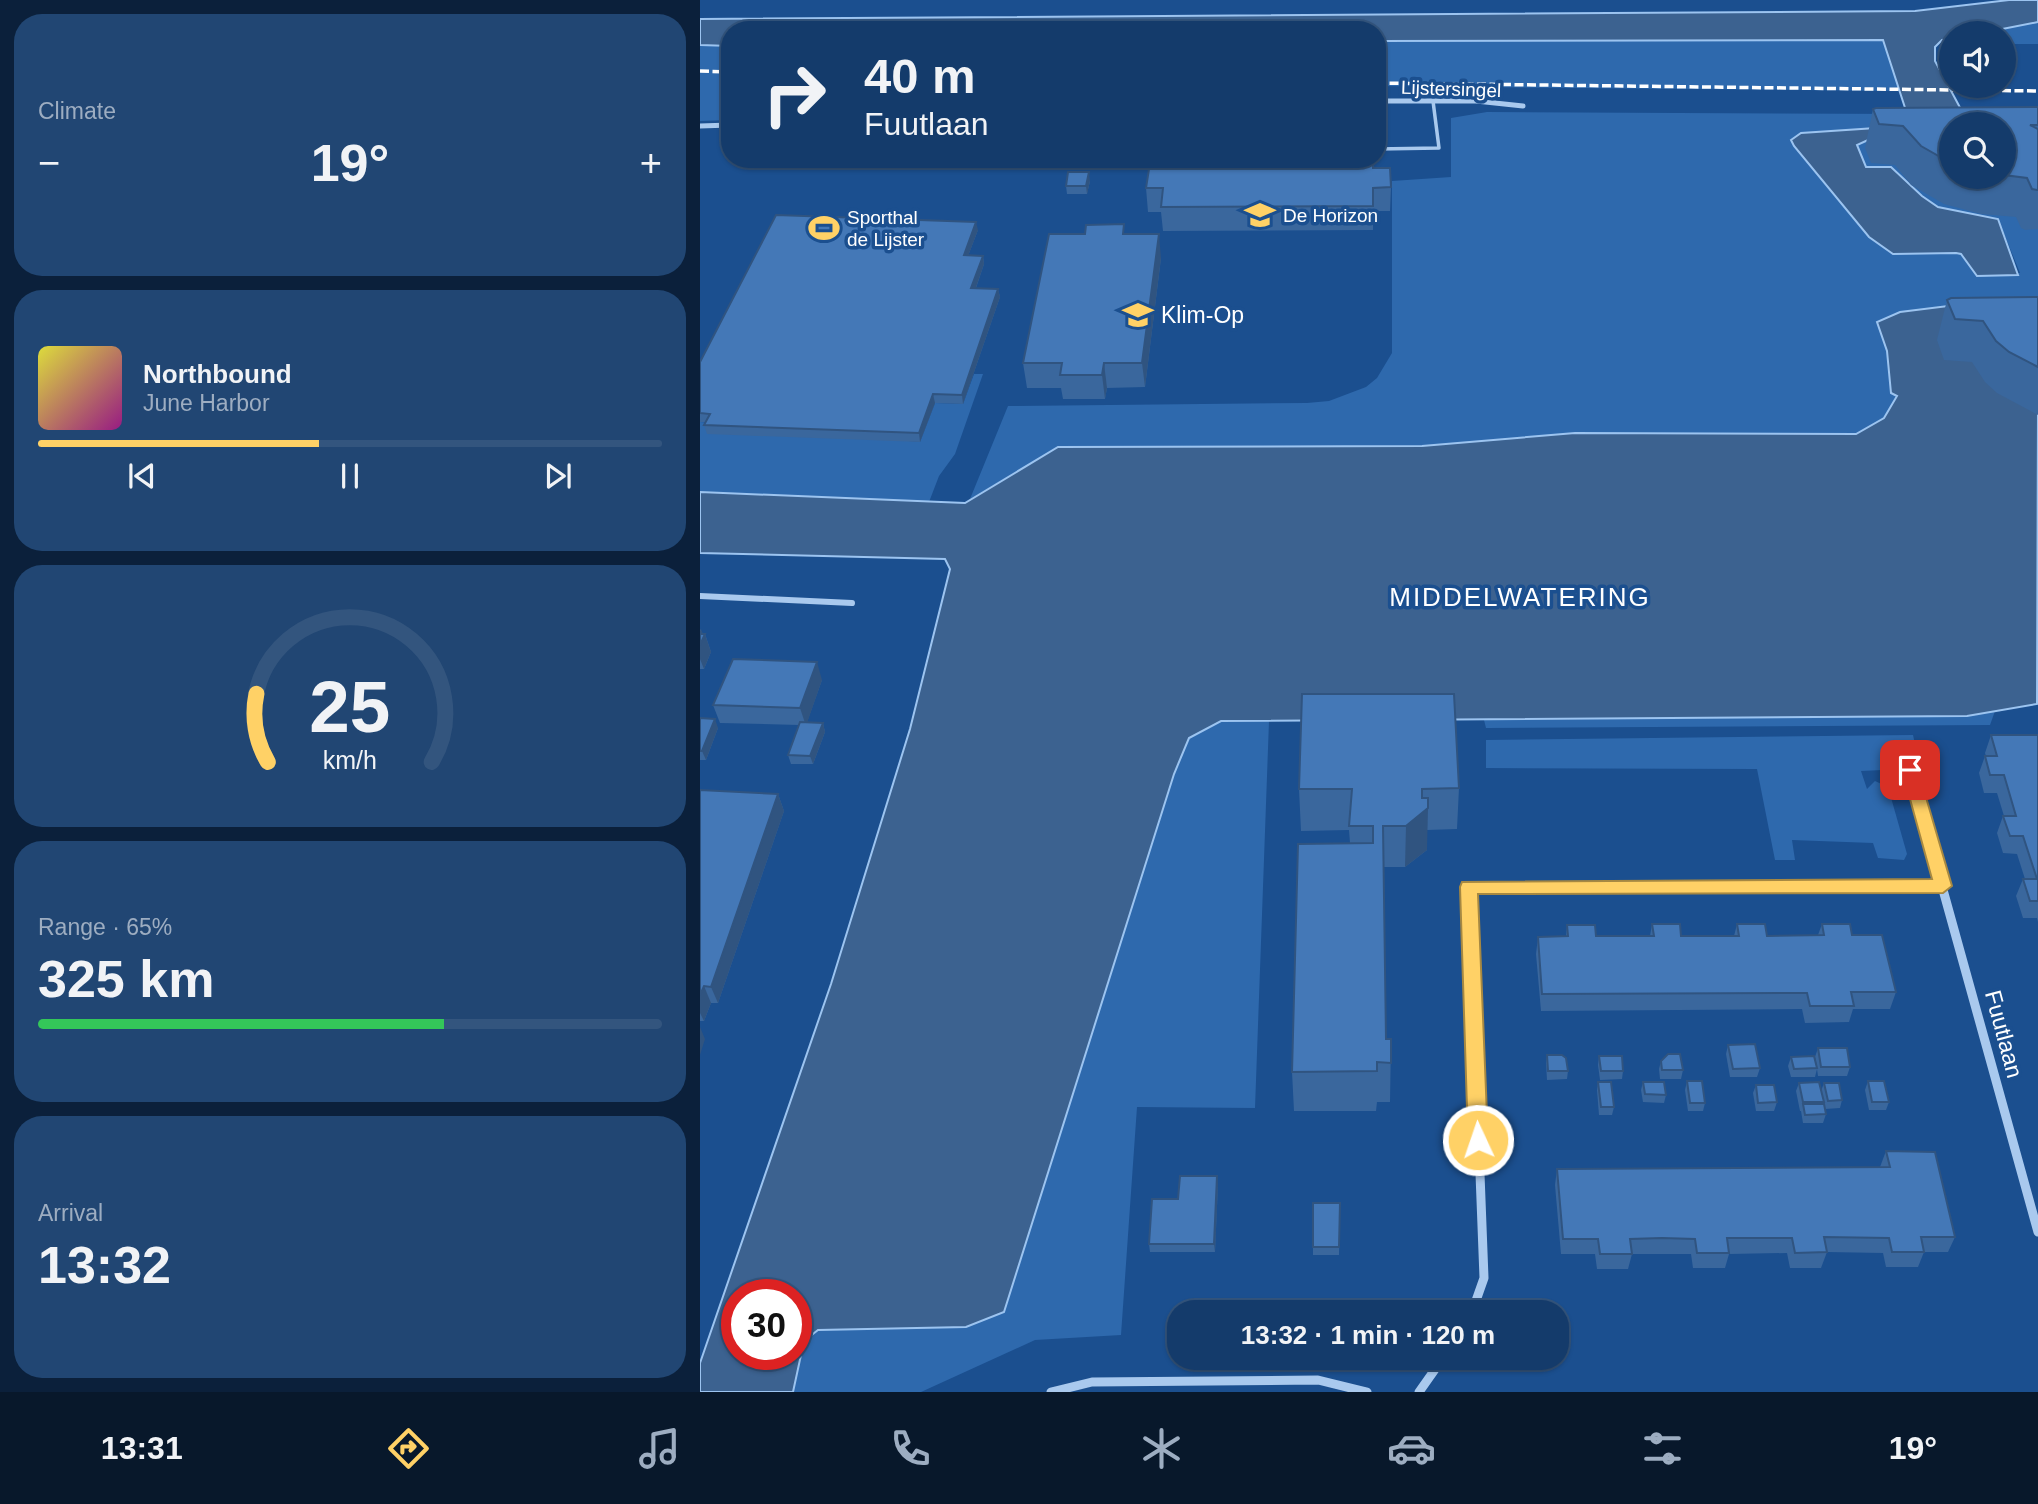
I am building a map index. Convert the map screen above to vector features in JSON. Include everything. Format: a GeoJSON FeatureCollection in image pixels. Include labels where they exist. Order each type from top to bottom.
{"type":"FeatureCollection","features":[{"type":"Feature","properties":{"kind":"street","name":"Lijstersingel"},"geometry":{"type":"LineString","coordinates":[[1386,101],[1523,106]]}},
{"type":"Feature","properties":{"kind":"street"},"geometry":{"type":"LineString","coordinates":[[700,126],[721,125]]}},
{"type":"Feature","properties":{"kind":"street"},"geometry":{"type":"LineString","coordinates":[[700,596],[852,603]]}},
{"type":"Feature","properties":{"kind":"street","name":"Fuutlaan"},"geometry":{"type":"LineString","coordinates":[[1910,770],[2038,1232]]}},
{"type":"Feature","properties":{"kind":"street"},"geometry":{"type":"LineString","coordinates":[[1476,1300],[1484,1279],[1469,887],[1943,886]]}},
{"type":"Feature","properties":{"kind":"street"},"geometry":{"type":"LineString","coordinates":[[1419,1392],[1435,1370]]}},
{"type":"Feature","properties":{"kind":"street"},"geometry":{"type":"LineString","coordinates":[[1051,1392],[1092,1387],[1318,1380],[1367,1392]]}},
{"type":"Feature","properties":{"kind":"lane"},"geometry":{"type":"LineString","coordinates":[[1386,149],[1438,148],[1433,101]]}},
{"type":"Feature","properties":{"kind":"shaded area"},"geometry":{"type":"Polygon","coordinates":[[[2009,0],[2038,0],[2038,22],[2016,26],[2016,21],[1939,21],[1939,43],[1935,47],[1935,61],[1939,68],[1939,98],[1955,98],[1962,112],[1939,112],[1939,126],[1868,140],[1857,145],[1866,167],[1891,167],[1938,207],[1998,219],[2018,275],[1977,276],[1961,254],[1956,253],[1893,254],[1869,237],[1794,146],[1791,140],[1801,133],[1876,128],[1907,114],[1883,40],[1386,41],[1386,21],[721,21],[721,46],[700,45],[700,19],[1915,11],[2009,0]]]}},
{"type":"Feature","properties":{"kind":"shaded area"},"geometry":{"type":"Polygon","coordinates":[[[2038,22],[2038,44],[2016,44],[2016,26],[2038,22]]]}},
{"type":"Feature","properties":{"kind":"shaded area"},"geometry":{"type":"Polygon","coordinates":[[[1884,40],[1900,91],[1386,86],[1386,41],[1884,40]]]}},
{"type":"Feature","properties":{"kind":"shaded area"},"geometry":{"type":"Polygon","coordinates":[[[700,45],[721,46],[721,120],[700,121],[700,45]]]}},
{"type":"Feature","properties":{"kind":"shaded area"},"geometry":{"type":"Polygon","coordinates":[[[1487,112],[1908,114],[1896,125],[1791,140],[1869,237],[1893,254],[1961,254],[1977,276],[2020,273],[1998,219],[1939,207],[1922,196],[1891,167],[1866,167],[1857,145],[1868,140],[1939,172],[1939,189],[2016,189],[2016,117],[2020,115],[2038,155],[2038,311],[1877,322],[1887,351],[1891,392],[1897,396],[1884,418],[1856,434],[1575,433],[1422,446],[1058,447],[970,499],[1008,406],[1307,403],[1329,401],[1366,387],[1377,378],[1392,353],[1392,181],[1451,177],[1451,118],[1487,112]]]}},
{"type":"Feature","properties":{"kind":"shaded area"},"geometry":{"type":"Polygon","coordinates":[[[1956,305],[2038,407],[2037,704],[1967,716],[1221,721],[1189,738],[1174,774],[1004,1312],[966,1327],[818,1330],[812,1335],[812,1279],[729,1279],[831,984],[910,729],[950,569],[945,559],[700,553],[700,492],[965,503],[1058,447],[1422,446],[1575,433],[1856,434],[1884,418],[1897,396],[1891,393],[1887,351],[1877,322],[1900,312],[1956,305]]]}},
{"type":"Feature","properties":{"kind":"shaded area"},"geometry":{"type":"Polygon","coordinates":[[[974,374],[983,374],[955,454],[939,476],[929,502],[700,492],[700,422],[920,442],[935,403],[963,404],[974,374]]]}},
{"type":"Feature","properties":{"kind":"shaded area"},"geometry":{"type":"Polygon","coordinates":[[[1995,711],[1990,725],[1486,728],[1484,720],[1967,716],[1995,711]]]}},
{"type":"Feature","properties":{"kind":"shaded area"},"geometry":{"type":"Polygon","coordinates":[[[1221,721],[1269,721],[1255,1108],[1137,1107],[1121,1335],[1035,1340],[921,1392],[793,1392],[798,1370],[812,1370],[812,1334],[818,1330],[966,1327],[1004,1312],[1174,774],[1189,738],[1221,721]]]}},
{"type":"Feature","properties":{"kind":"shaded area"},"geometry":{"type":"Polygon","coordinates":[[[1913,735],[1917,753],[1882,753],[1882,770],[1861,771],[1867,789],[1875,781],[1888,787],[1907,854],[1904,860],[1878,858],[1873,843],[1792,840],[1795,860],[1775,860],[1757,769],[1486,768],[1486,740],[1913,735]]]}},
{"type":"Feature","properties":{"kind":"shaded area"},"geometry":{"type":"Polygon","coordinates":[[[721,1302],[721,1370],[798,1370],[793,1392],[700,1392],[700,1363],[721,1302]]]}},
{"type":"Feature","properties":{"kind":"building"},"geometry":{"type":"Polygon","coordinates":[[[2038,107],[2038,125],[2030,125],[2038,129],[2038,190],[2032,189],[2027,178],[2016,177],[2016,112],[1939,112],[1939,156],[1921,146],[1903,126],[1879,124],[1873,109],[2038,107]]]}},
{"type":"Feature","properties":{"kind":"building"},"geometry":{"type":"Polygon","coordinates":[[[1390,168],[1391,187],[1373,188],[1373,206],[1161,207],[1163,188],[1146,188],[1149,169],[1390,168]]]}},
{"type":"Feature","properties":{"kind":"building"},"geometry":{"type":"Polygon","coordinates":[[[1068,172],[1089,172],[1086,186],[1066,186],[1068,172]]]}},
{"type":"Feature","properties":{"kind":"building"},"geometry":{"type":"Polygon","coordinates":[[[776,215],[976,222],[964,255],[983,256],[971,288],[998,289],[962,395],[933,394],[919,433],[704,425],[710,414],[700,413],[700,362],[776,215]]]}},
{"type":"Feature","properties":{"kind":"building"},"geometry":{"type":"Polygon","coordinates":[[[1124,224],[1123,234],[1159,234],[1142,363],[1104,363],[1102,375],[1060,375],[1062,363],[1023,363],[1049,234],[1085,234],[1086,225],[1124,224]]]}},
{"type":"Feature","properties":{"kind":"building"},"geometry":{"type":"Polygon","coordinates":[[[2038,297],[2038,367],[2009,352],[1996,341],[1983,321],[1955,319],[1947,300],[1951,298],[2038,297]]]}},
{"type":"Feature","properties":{"kind":"building"},"geometry":{"type":"Polygon","coordinates":[[[733,659],[817,662],[800,708],[713,705],[733,659]]]}},
{"type":"Feature","properties":{"kind":"building"},"geometry":{"type":"Polygon","coordinates":[[[1302,694],[1454,694],[1459,788],[1422,789],[1422,798],[1428,798],[1428,808],[1406,826],[1383,826],[1386,1039],[1391,1039],[1391,1063],[1377,1062],[1377,1071],[1292,1072],[1298,844],[1373,843],[1373,826],[1349,826],[1352,789],[1299,789],[1302,694]]]}},
{"type":"Feature","properties":{"kind":"building"},"geometry":{"type":"Polygon","coordinates":[[[700,718],[715,719],[702,751],[700,751],[700,718]]]}},
{"type":"Feature","properties":{"kind":"building"},"geometry":{"type":"Polygon","coordinates":[[[800,722],[823,723],[810,756],[788,755],[800,722]]]}},
{"type":"Feature","properties":{"kind":"building"},"geometry":{"type":"Polygon","coordinates":[[[1991,735],[2038,735],[2038,901],[2030,901],[2023,879],[2037,879],[2023,836],[2010,836],[2003,816],[2016,816],[2004,775],[1990,775],[1985,756],[1997,756],[1991,735]]]}},
{"type":"Feature","properties":{"kind":"building"},"geometry":{"type":"Polygon","coordinates":[[[700,790],[778,794],[711,987],[704,986],[700,995],[700,790]]]}},
{"type":"Feature","properties":{"kind":"building"},"geometry":{"type":"Polygon","coordinates":[[[1652,924],[1680,924],[1681,936],[1739,936],[1737,924],[1765,924],[1767,936],[1824,935],[1822,924],[1850,924],[1852,935],[1882,935],[1896,992],[1851,992],[1854,1006],[1810,1006],[1807,993],[1542,994],[1538,937],[1568,936],[1567,925],[1595,925],[1596,936],[1654,936],[1652,924]]]}},
{"type":"Feature","properties":{"kind":"building"},"geometry":{"type":"Polygon","coordinates":[[[1755,1044],[1760,1068],[1733,1069],[1728,1045],[1755,1044]]]}},
{"type":"Feature","properties":{"kind":"building"},"geometry":{"type":"Polygon","coordinates":[[[1818,1048],[1847,1048],[1850,1067],[1821,1067],[1818,1048]]]}},
{"type":"Feature","properties":{"kind":"building"},"geometry":{"type":"Polygon","coordinates":[[[1668,1054],[1680,1054],[1683,1070],[1662,1070],[1661,1061],[1668,1054]]]}},
{"type":"Feature","properties":{"kind":"building"},"geometry":{"type":"Polygon","coordinates":[[[1547,1055],[1562,1055],[1566,1058],[1568,1071],[1548,1071],[1547,1055]]]}},
{"type":"Feature","properties":{"kind":"building"},"geometry":{"type":"Polygon","coordinates":[[[1599,1056],[1622,1056],[1623,1071],[1601,1071],[1599,1056]]]}},
{"type":"Feature","properties":{"kind":"building"},"geometry":{"type":"Polygon","coordinates":[[[1814,1056],[1817,1068],[1794,1069],[1791,1057],[1814,1056]]]}},
{"type":"Feature","properties":{"kind":"building"},"geometry":{"type":"Polygon","coordinates":[[[1687,1081],[1702,1081],[1705,1103],[1690,1103],[1687,1081]]]}},
{"type":"Feature","properties":{"kind":"building"},"geometry":{"type":"Polygon","coordinates":[[[1868,1081],[1884,1081],[1889,1102],[1872,1102],[1868,1081]]]}},
{"type":"Feature","properties":{"kind":"building"},"geometry":{"type":"Polygon","coordinates":[[[1598,1082],[1611,1082],[1614,1107],[1601,1107],[1598,1082]]]}},
{"type":"Feature","properties":{"kind":"building"},"geometry":{"type":"Polygon","coordinates":[[[1643,1082],[1664,1082],[1666,1095],[1645,1094],[1643,1082]]]}},
{"type":"Feature","properties":{"kind":"building"},"geometry":{"type":"Polygon","coordinates":[[[1819,1082],[1824,1102],[1803,1102],[1799,1083],[1819,1082]]]}},
{"type":"Feature","properties":{"kind":"building"},"geometry":{"type":"Polygon","coordinates":[[[1824,1083],[1839,1083],[1842,1100],[1828,1101],[1824,1083]]]}},
{"type":"Feature","properties":{"kind":"building"},"geometry":{"type":"Polygon","coordinates":[[[1756,1085],[1774,1085],[1777,1102],[1758,1103],[1756,1085]]]}},
{"type":"Feature","properties":{"kind":"building"},"geometry":{"type":"Polygon","coordinates":[[[1803,1104],[1824,1104],[1826,1114],[1805,1115],[1803,1104]]]}},
{"type":"Feature","properties":{"kind":"building"},"geometry":{"type":"Polygon","coordinates":[[[1886,1151],[1935,1152],[1955,1237],[1921,1237],[1924,1252],[1892,1252],[1889,1238],[1824,1237],[1827,1252],[1795,1253],[1792,1238],[1727,1238],[1729,1253],[1697,1253],[1695,1239],[1630,1239],[1632,1254],[1600,1254],[1598,1239],[1563,1239],[1557,1169],[1890,1167],[1886,1151]]]}},
{"type":"Feature","properties":{"kind":"building"},"geometry":{"type":"Polygon","coordinates":[[[1180,1176],[1217,1176],[1214,1244],[1149,1244],[1152,1199],[1178,1199],[1180,1176]]]}},
{"type":"Feature","properties":{"kind":"building"},"geometry":{"type":"Polygon","coordinates":[[[1313,1203],[1340,1203],[1339,1247],[1313,1247],[1313,1203]]]}},
{"type":"Feature","properties":{"kind":"railway"},"geometry":{"type":"LineString","coordinates":[[700,71],[721,72]]}},
{"type":"Feature","properties":{"kind":"railway"},"geometry":{"type":"LineString","coordinates":[[1386,83],[2038,91]]}},
{"type":"Feature","properties":{"kind":"place","name":"De Horizon"},"geometry":{"type":"Point","coordinates":[1260,215]}},
{"type":"Feature","properties":{"kind":"place","name":"Sporthal de Lijster"},"geometry":{"type":"Point","coordinates":[824,228]}},
{"type":"Feature","properties":{"kind":"place","name":"Klim-Op"},"geometry":{"type":"Point","coordinates":[1138,315]}},
{"type":"Feature","properties":{"kind":"district","name":"MIDDELWATERING"},"geometry":{"type":"Point","coordinates":[1520,597]}},
{"type":"Feature","properties":{"kind":"route"},"geometry":{"type":"LineString","coordinates":[[1478,1140],[1469,887],[1943,886],[1910,770]]}}]}
